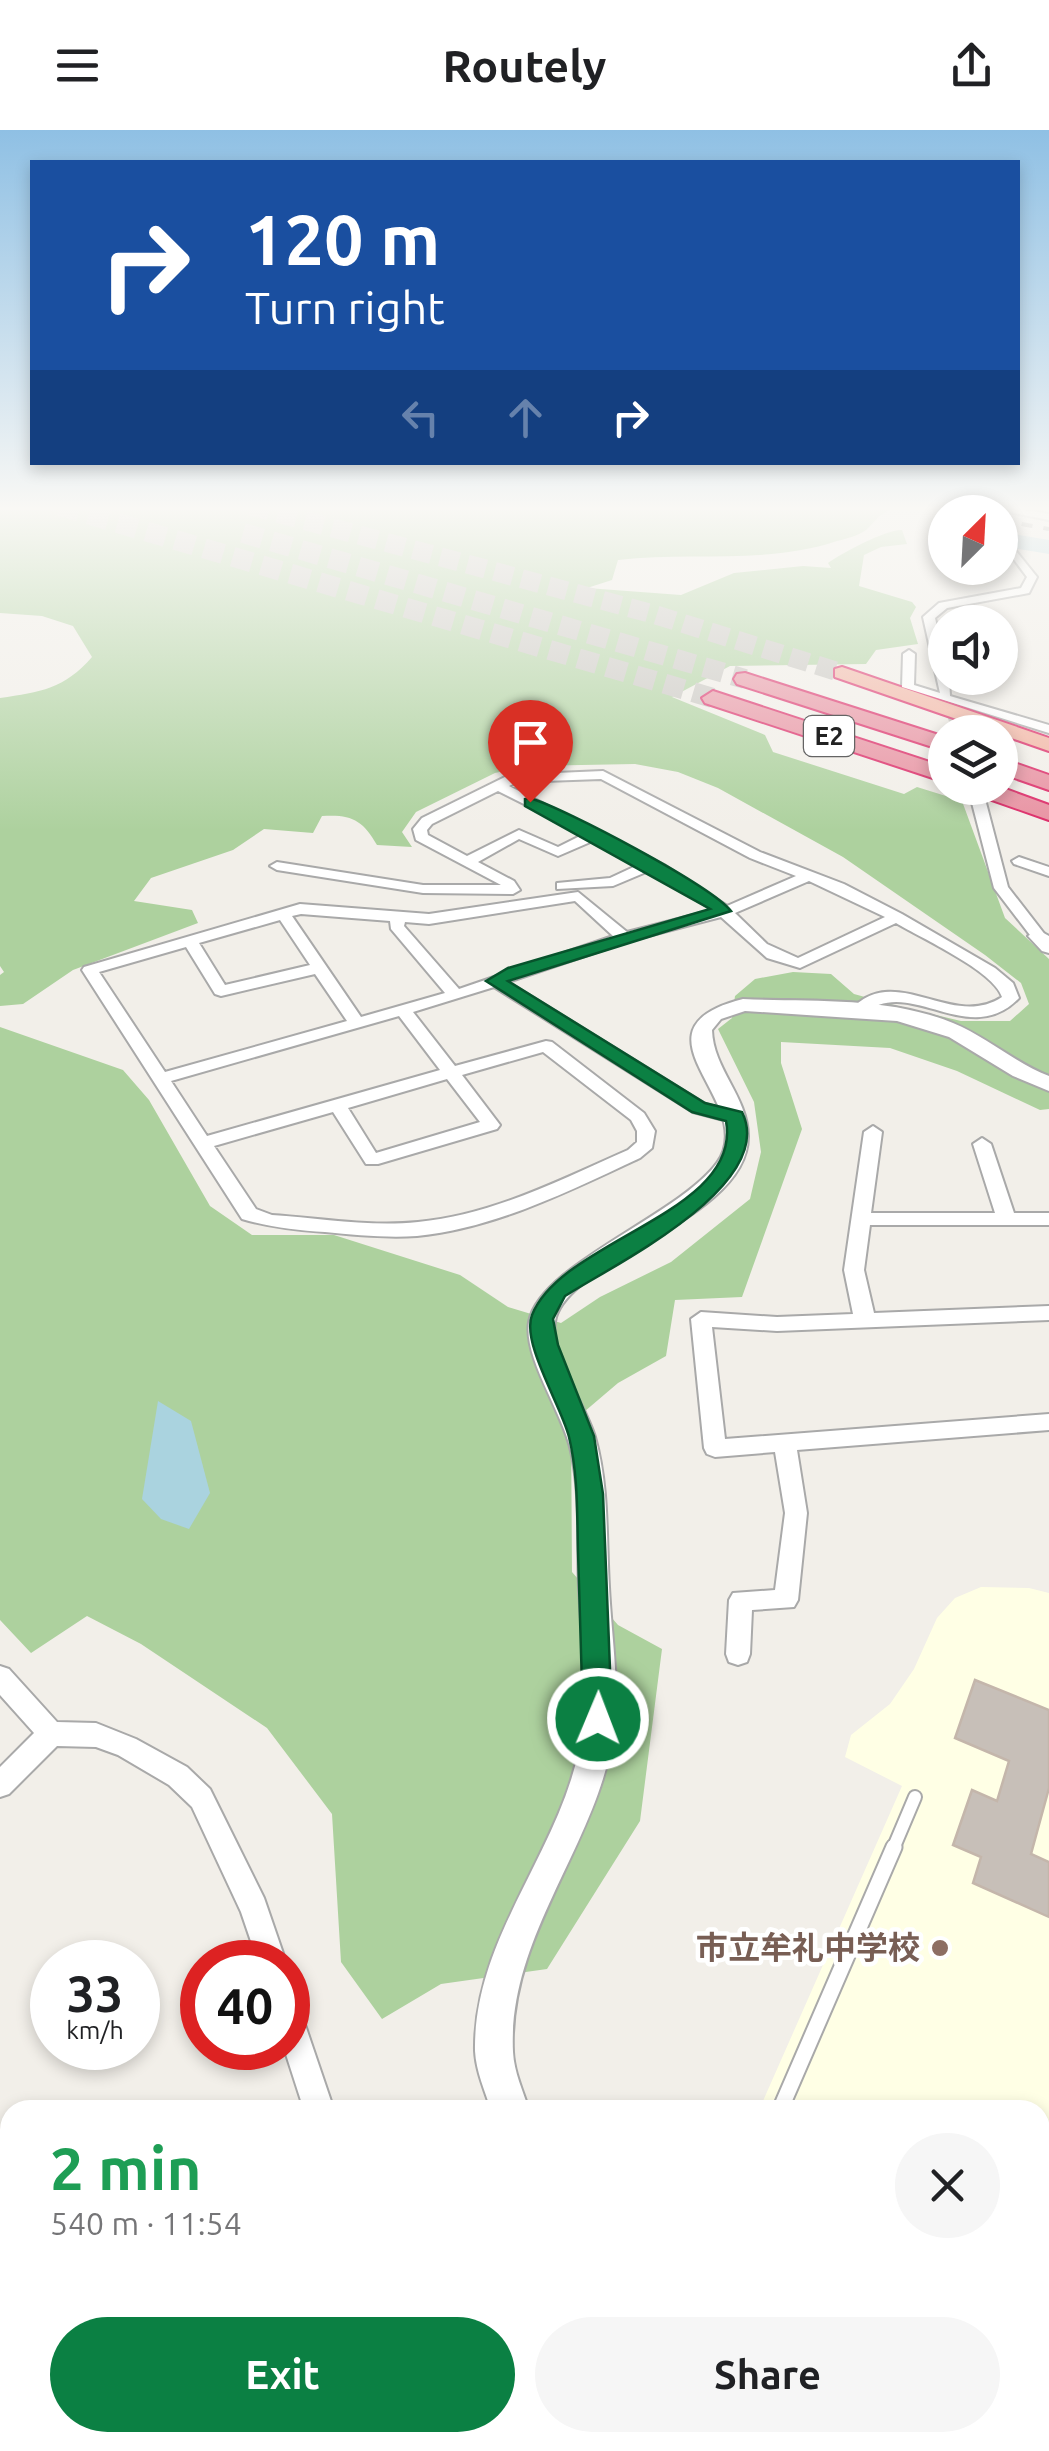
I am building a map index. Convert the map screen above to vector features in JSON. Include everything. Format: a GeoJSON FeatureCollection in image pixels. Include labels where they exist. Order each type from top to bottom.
{"type":"FeatureCollection","features":[{"type":"Feature","properties":{"kind":"highway"},"geometry":{"type":"LineString","coordinates":[[842,673],[1049,745]]}},
{"type":"Feature","properties":{"kind":"highway","name":"E2"},"geometry":{"type":"LineString","coordinates":[[745,679],[928,738]]}},
{"type":"Feature","properties":{"kind":"highway","name":"E2"},"geometry":{"type":"LineString","coordinates":[[713,698],[928,769]]}},
{"type":"Feature","properties":{"kind":"highway"},"geometry":{"type":"LineString","coordinates":[[1018,771],[1049,783]]}},
{"type":"Feature","properties":{"kind":"highway"},"geometry":{"type":"LineString","coordinates":[[1018,805],[1049,813]]}},
{"type":"Feature","properties":{"kind":"street"},"geometry":{"type":"LineString","coordinates":[[909,654],[908,687],[1049,729]]}},
{"type":"Feature","properties":{"kind":"street"},"geometry":{"type":"LineString","coordinates":[[512,890],[422,837],[420,829],[427,821],[514,778],[604,776],[755,855],[897,917],[989,971],[1007,986],[1011,998],[996,1008],[975,1013],[904,997],[878,996],[857,1012]]}},
{"type":"Feature","properties":{"kind":"street"},"geometry":{"type":"LineString","coordinates":[[499,786],[712,900],[770,956],[784,962],[800,963],[897,917]]}},
{"type":"Feature","properties":{"kind":"street"},"geometry":{"type":"LineString","coordinates":[[982,805],[1001,888],[1043,941]]}},
{"type":"Feature","properties":{"kind":"street"},"geometry":{"type":"LineString","coordinates":[[468,861],[519,834],[558,852],[593,835]]}},
{"type":"Feature","properties":{"kind":"street"},"geometry":{"type":"LineString","coordinates":[[1019,861],[1049,872]]}},
{"type":"Feature","properties":{"kind":"street"},"geometry":{"type":"LineString","coordinates":[[277,866],[423,889],[512,890],[613,882],[649,865]]}},
{"type":"Feature","properties":{"kind":"street"},"geometry":{"type":"LineString","coordinates":[[164,1078],[454,995],[624,938],[744,906],[808,876]]}},
{"type":"Feature","properties":{"kind":"street"},"geometry":{"type":"LineString","coordinates":[[203,1143],[546,1046],[638,1117],[646,1131],[646,1144],[634,1154],[538,1196],[441,1226],[412,1230],[271,1222],[249,1214],[203,1143],[164,1078],[90,970],[300,909],[429,919],[578,896],[624,938]]}},
{"type":"Feature","properties":{"kind":"street"},"geometry":{"type":"LineString","coordinates":[[282,912],[357,1024]]}},
{"type":"Feature","properties":{"kind":"street"},"geometry":{"type":"LineString","coordinates":[[400,917],[396,926],[454,995]]}},
{"type":"Feature","properties":{"kind":"street"},"geometry":{"type":"LineString","coordinates":[[189,940],[222,991],[320,968]]}},
{"type":"Feature","properties":{"kind":"street"},"geometry":{"type":"LineString","coordinates":[[495,981],[699,1108],[735,1116]]}},
{"type":"Feature","properties":{"kind":"street"},"geometry":{"type":"LineString","coordinates":[[507,2100],[494,2054],[499,1989],[510,1947],[578,1800],[596,1746],[599,1692],[590,1494],[582,1436],[546,1345],[542,1319],[557,1291],[701,1198],[726,1171],[740,1139],[735,1116],[703,1053],[700,1032],[705,1019],[717,1010],[743,1005],[857,1012],[938,1024],[966,1037],[1024,1076],[1049,1084]]}},
{"type":"Feature","properties":{"kind":"street"},"geometry":{"type":"LineString","coordinates":[[337,1104],[372,1160],[491,1125],[403,1010]]}},
{"type":"Feature","properties":{"kind":"street"},"geometry":{"type":"LineString","coordinates":[[864,1320],[854,1270],[873,1132]]}},
{"type":"Feature","properties":{"kind":"street"},"geometry":{"type":"LineString","coordinates":[[982,1144],[1007,1220]]}},
{"type":"Feature","properties":{"kind":"street"},"geometry":{"type":"LineString","coordinates":[[858,1219],[1049,1219]]}},
{"type":"Feature","properties":{"kind":"street"},"geometry":{"type":"LineString","coordinates":[[1049,1313],[777,1324],[701,1319],[716,1448],[1049,1422]]}},
{"type":"Feature","properties":{"kind":"street"},"geometry":{"type":"LineString","coordinates":[[738,1654],[741,1600],[786,1600],[796,1514],[785,1443]]}},
{"type":"Feature","properties":{"kind":"street"},"geometry":{"type":"LineString","coordinates":[[0,1676],[51,1734]]}},
{"type":"Feature","properties":{"kind":"street"},"geometry":{"type":"LineString","coordinates":[[0,1785],[51,1734],[96,1735],[127,1747],[178,1776],[201,1798],[254,1908],[265,1940]]}},
{"type":"Feature","properties":{"kind":"street"},"geometry":{"type":"LineString","coordinates":[[306,2070],[316,2100]]}},
{"type":"Feature","properties":{"kind":"lane"},"geometry":{"type":"LineString","coordinates":[[784,2100],[915,1797]]}},
{"type":"Feature","properties":{"kind":"shaded area","name":"市立牟礼中学校"},"geometry":{"type":"Polygon","coordinates":[[[981,1587],[1029,1588],[1049,1593],[1049,2100],[763,2100],[902,1786],[845,1757],[851,1735],[890,1704],[914,1669],[937,1618],[955,1598],[981,1587]]]}},
{"type":"Feature","properties":{"kind":"green space"},"geometry":{"type":"Polygon","coordinates":[[[18,614],[912,614],[918,644],[876,650],[866,664],[730,666],[672,697],[765,735],[773,752],[904,794],[917,787],[928,790],[928,805],[963,805],[1005,918],[1049,959],[1049,1109],[1040,1110],[957,1071],[890,1048],[781,1042],[781,1063],[802,1129],[742,1297],[675,1300],[666,1356],[618,1383],[571,1423],[572,1572],[618,1625],[662,1649],[640,1821],[547,1969],[441,1984],[382,2019],[341,1962],[332,1814],[267,1728],[141,1644],[87,1616],[31,1653],[0,1620],[0,1027],[123,1070],[149,1100],[210,1206],[252,1235],[334,1235],[460,1275],[508,1307],[561,1323],[600,1297],[671,1262],[750,1199],[761,1152],[754,1102],[718,1029],[732,1018],[735,996],[755,979],[793,972],[831,974],[854,994],[961,1021],[1010,1021],[1029,1004],[1021,983],[843,857],[718,788],[678,772],[635,764],[528,766],[495,773],[416,812],[402,832],[412,847],[377,845],[361,824],[341,816],[322,816],[313,833],[264,829],[233,850],[151,878],[134,901],[192,910],[198,923],[73,970],[23,1004],[0,1006],[0,975],[4,972],[0,966],[0,698],[51,687],[82,668],[92,657],[73,626],[42,616],[18,614]]]}},
{"type":"Feature","properties":{"kind":"water"},"geometry":{"type":"Polygon","coordinates":[[[158,1401],[191,1421],[210,1493],[189,1529],[161,1519],[142,1499],[158,1401]]]}},
{"type":"Feature","properties":{"kind":"building"},"geometry":{"type":"Polygon","coordinates":[[[975,1680],[1049,1710],[1049,1788],[1031,1854],[1049,1862],[1049,1917],[973,1883],[981,1857],[953,1845],[972,1790],[997,1801],[1009,1761],[955,1738],[975,1680]]]}},
{"type":"Feature","properties":{"kind":"tunnel"},"geometry":{"type":"LineString","coordinates":[[428,614],[713,698]]}},
{"type":"Feature","properties":{"kind":"tunnel"},"geometry":{"type":"LineString","coordinates":[[523,614],[745,679]]}},
{"type":"Feature","properties":{"kind":"tunnel"},"geometry":{"type":"LineString","coordinates":[[654,614],[842,673]]}},
{"type":"Feature","properties":{"kind":"tunnel"},"geometry":{"type":"LineString","coordinates":[[947,695],[953,715]]}},
{"type":"Feature","properties":{"kind":"place","name":"市立牟礼中学校"},"geometry":{"type":"Point","coordinates":[940,1948]}},
{"type":"Feature","properties":{"kind":"route"},"geometry":{"type":"LineString","coordinates":[[530,802],[712,900],[722,911],[624,938],[495,981],[699,1108],[735,1116],[740,1139],[726,1171],[701,1198],[557,1291],[542,1319],[546,1345],[582,1436],[590,1494],[598,1719]]}}]}
